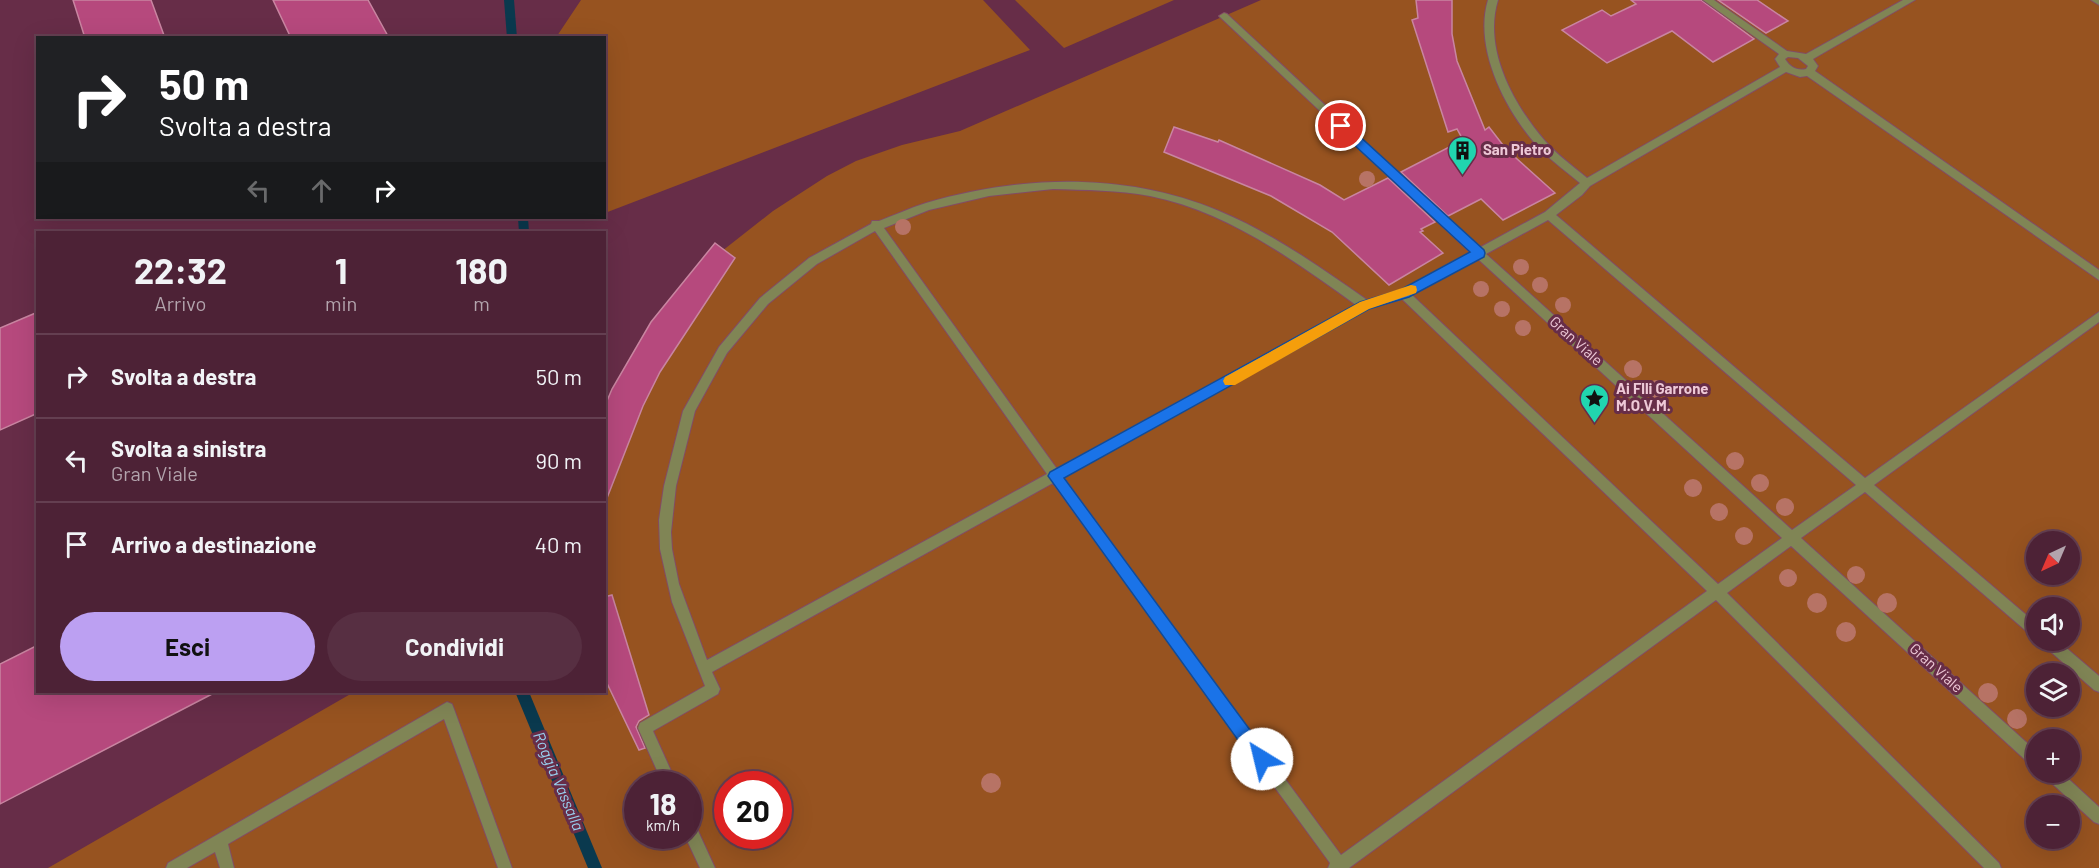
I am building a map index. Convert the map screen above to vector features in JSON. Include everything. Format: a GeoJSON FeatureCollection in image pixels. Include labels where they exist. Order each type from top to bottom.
{"type":"FeatureCollection","features":[{"type":"Feature","properties":{"kind":"lane"},"geometry":{"type":"LineString","coordinates":[[1493,0],[1488,21],[1493,54],[1513,101],[1522,118],[1542,145],[1586,183]]}},
{"type":"Feature","properties":{"kind":"lane"},"geometry":{"type":"LineString","coordinates":[[1708,0],[1785,54]]}},
{"type":"Feature","properties":{"kind":"lane"},"geometry":{"type":"LineString","coordinates":[[1807,58],[1910,0]]}},
{"type":"Feature","properties":{"kind":"lane","name":"Gran Viale"},"geometry":{"type":"LineString","coordinates":[[1224,16],[1479,253],[2026,751]]}},
{"type":"Feature","properties":{"kind":"lane"},"geometry":{"type":"LineString","coordinates":[[1794,53],[1807,58],[1813,66],[1809,72],[1800,74],[1786,68],[1780,59],[1785,54],[1794,53]]}},
{"type":"Feature","properties":{"kind":"lane"},"geometry":{"type":"LineString","coordinates":[[704,669],[1365,305],[1404,294],[1549,215],[1586,183],[1786,68]]}},
{"type":"Feature","properties":{"kind":"lane"},"geometry":{"type":"LineString","coordinates":[[1809,72],[2099,276]]}},
{"type":"Feature","properties":{"kind":"lane"},"geometry":{"type":"LineString","coordinates":[[664,771],[645,728],[713,689],[675,596],[665,533],[671,476],[691,407],[717,360],[743,324],[777,288],[824,253],[876,224],[926,206],[972,195],[1046,186],[1119,187],[1200,208],[1267,238],[1365,305]]}},
{"type":"Feature","properties":{"kind":"lane"},"geometry":{"type":"LineString","coordinates":[[1549,215],[2026,622]]}},
{"type":"Feature","properties":{"kind":"lane"},"geometry":{"type":"LineString","coordinates":[[876,224],[1338,867],[2099,316]]}},
{"type":"Feature","properties":{"kind":"lane"},"geometry":{"type":"LineString","coordinates":[[1404,294],[1717,592],[1994,868]]}},
{"type":"Feature","properties":{"kind":"lane"},"geometry":{"type":"LineString","coordinates":[[2060,651],[2099,685]]}},
{"type":"Feature","properties":{"kind":"lane"},"geometry":{"type":"LineString","coordinates":[[173,868],[447,709],[506,868]]}},
{"type":"Feature","properties":{"kind":"lane"},"geometry":{"type":"LineString","coordinates":[[2062,783],[2099,817]]}},
{"type":"Feature","properties":{"kind":"lane"},"geometry":{"type":"LineString","coordinates":[[220,841],[226,868]]}},
{"type":"Feature","properties":{"kind":"lane"},"geometry":{"type":"LineString","coordinates":[[699,849],[708,868]]}},
{"type":"Feature","properties":{"kind":"shaded area"},"geometry":{"type":"Polygon","coordinates":[[[581,0],[983,0],[1030,50],[606,213],[606,36],[557,36],[581,0]]]}},
{"type":"Feature","properties":{"kind":"shaded area"},"geometry":{"type":"Polygon","coordinates":[[[1015,0],[1174,0],[1064,48],[1015,0]]]}},
{"type":"Feature","properties":{"kind":"shaded area"},"geometry":{"type":"Polygon","coordinates":[[[1261,0],[2099,0],[2099,868],[48,868],[352,693],[606,693],[606,403],[612,389],[651,322],[703,266],[773,211],[827,176],[856,161],[902,145],[960,131],[1261,0]]]}},
{"type":"Feature","properties":{"kind":"building"},"geometry":{"type":"Polygon","coordinates":[[[73,0],[151,0],[164,36],[84,36],[73,0]]]}},
{"type":"Feature","properties":{"kind":"building"},"geometry":{"type":"Polygon","coordinates":[[[273,0],[368,0],[388,36],[290,36],[273,0]]]}},
{"type":"Feature","properties":{"kind":"building"},"geometry":{"type":"Polygon","coordinates":[[[1416,0],[1452,0],[1452,34],[1457,61],[1485,130],[1489,127],[1506,149],[1555,193],[1503,220],[1481,199],[1448,216],[1401,172],[1463,140],[1457,129],[1448,132],[1412,20],[1418,18],[1416,0]]]}},
{"type":"Feature","properties":{"kind":"building"},"geometry":{"type":"Polygon","coordinates":[[[1631,0],[1701,0],[1754,39],[1713,62],[1672,31],[1607,63],[1562,30],[1602,10],[1611,16],[1636,4],[1631,0]]]}},
{"type":"Feature","properties":{"kind":"building"},"geometry":{"type":"Polygon","coordinates":[[[1718,0],[1757,0],[1788,21],[1766,33],[1718,0]]]}},
{"type":"Feature","properties":{"kind":"building"},"geometry":{"type":"Polygon","coordinates":[[[1174,127],[1218,142],[1219,140],[1320,185],[1344,200],[1388,178],[1435,222],[1421,229],[1423,231],[1420,232],[1443,253],[1389,285],[1332,232],[1271,196],[1164,152],[1174,127]]]}},
{"type":"Feature","properties":{"kind":"building"},"geometry":{"type":"Polygon","coordinates":[[[715,243],[735,258],[660,372],[643,406],[606,498],[606,403],[651,322],[715,243]]]}},
{"type":"Feature","properties":{"kind":"building"},"geometry":{"type":"Polygon","coordinates":[[[36,313],[36,414],[0,430],[0,328],[36,313]]]}},
{"type":"Feature","properties":{"kind":"building"},"geometry":{"type":"Polygon","coordinates":[[[612,595],[649,715],[639,721],[636,727],[645,748],[639,750],[606,681],[606,596],[612,595]]]}},
{"type":"Feature","properties":{"kind":"building"},"geometry":{"type":"Polygon","coordinates":[[[36,646],[36,693],[214,693],[0,804],[0,664],[36,646]]]}},
{"type":"Feature","properties":{"kind":"waterway","name":"Roggia Vassalla"},"geometry":{"type":"LineString","coordinates":[[509,0],[512,36]]}},
{"type":"Feature","properties":{"kind":"waterway","name":"Roggia Vassalla"},"geometry":{"type":"LineString","coordinates":[[523,219],[524,231]]}},
{"type":"Feature","properties":{"kind":"waterway","name":"Roggia Vassalla"},"geometry":{"type":"LineString","coordinates":[[523,694],[595,868]]}},
{"type":"Feature","properties":{"kind":"slow traffic"},"geometry":{"type":"LineString","coordinates":[[1230,381],[1365,305],[1411,290]]}},
{"type":"Feature","properties":{"kind":"place","name":"San Pietro"},"geometry":{"type":"Point","coordinates":[1462,176]}},
{"type":"Feature","properties":{"kind":"place","name":"Ai Flli Garrone M.O.V.M."},"geometry":{"type":"Point","coordinates":[1595,424]}},
{"type":"Feature","properties":{"kind":"route"},"geometry":{"type":"LineString","coordinates":[[1262,759],[1055,476],[1365,305],[1404,294],[1479,253],[1341,126]]}}]}
